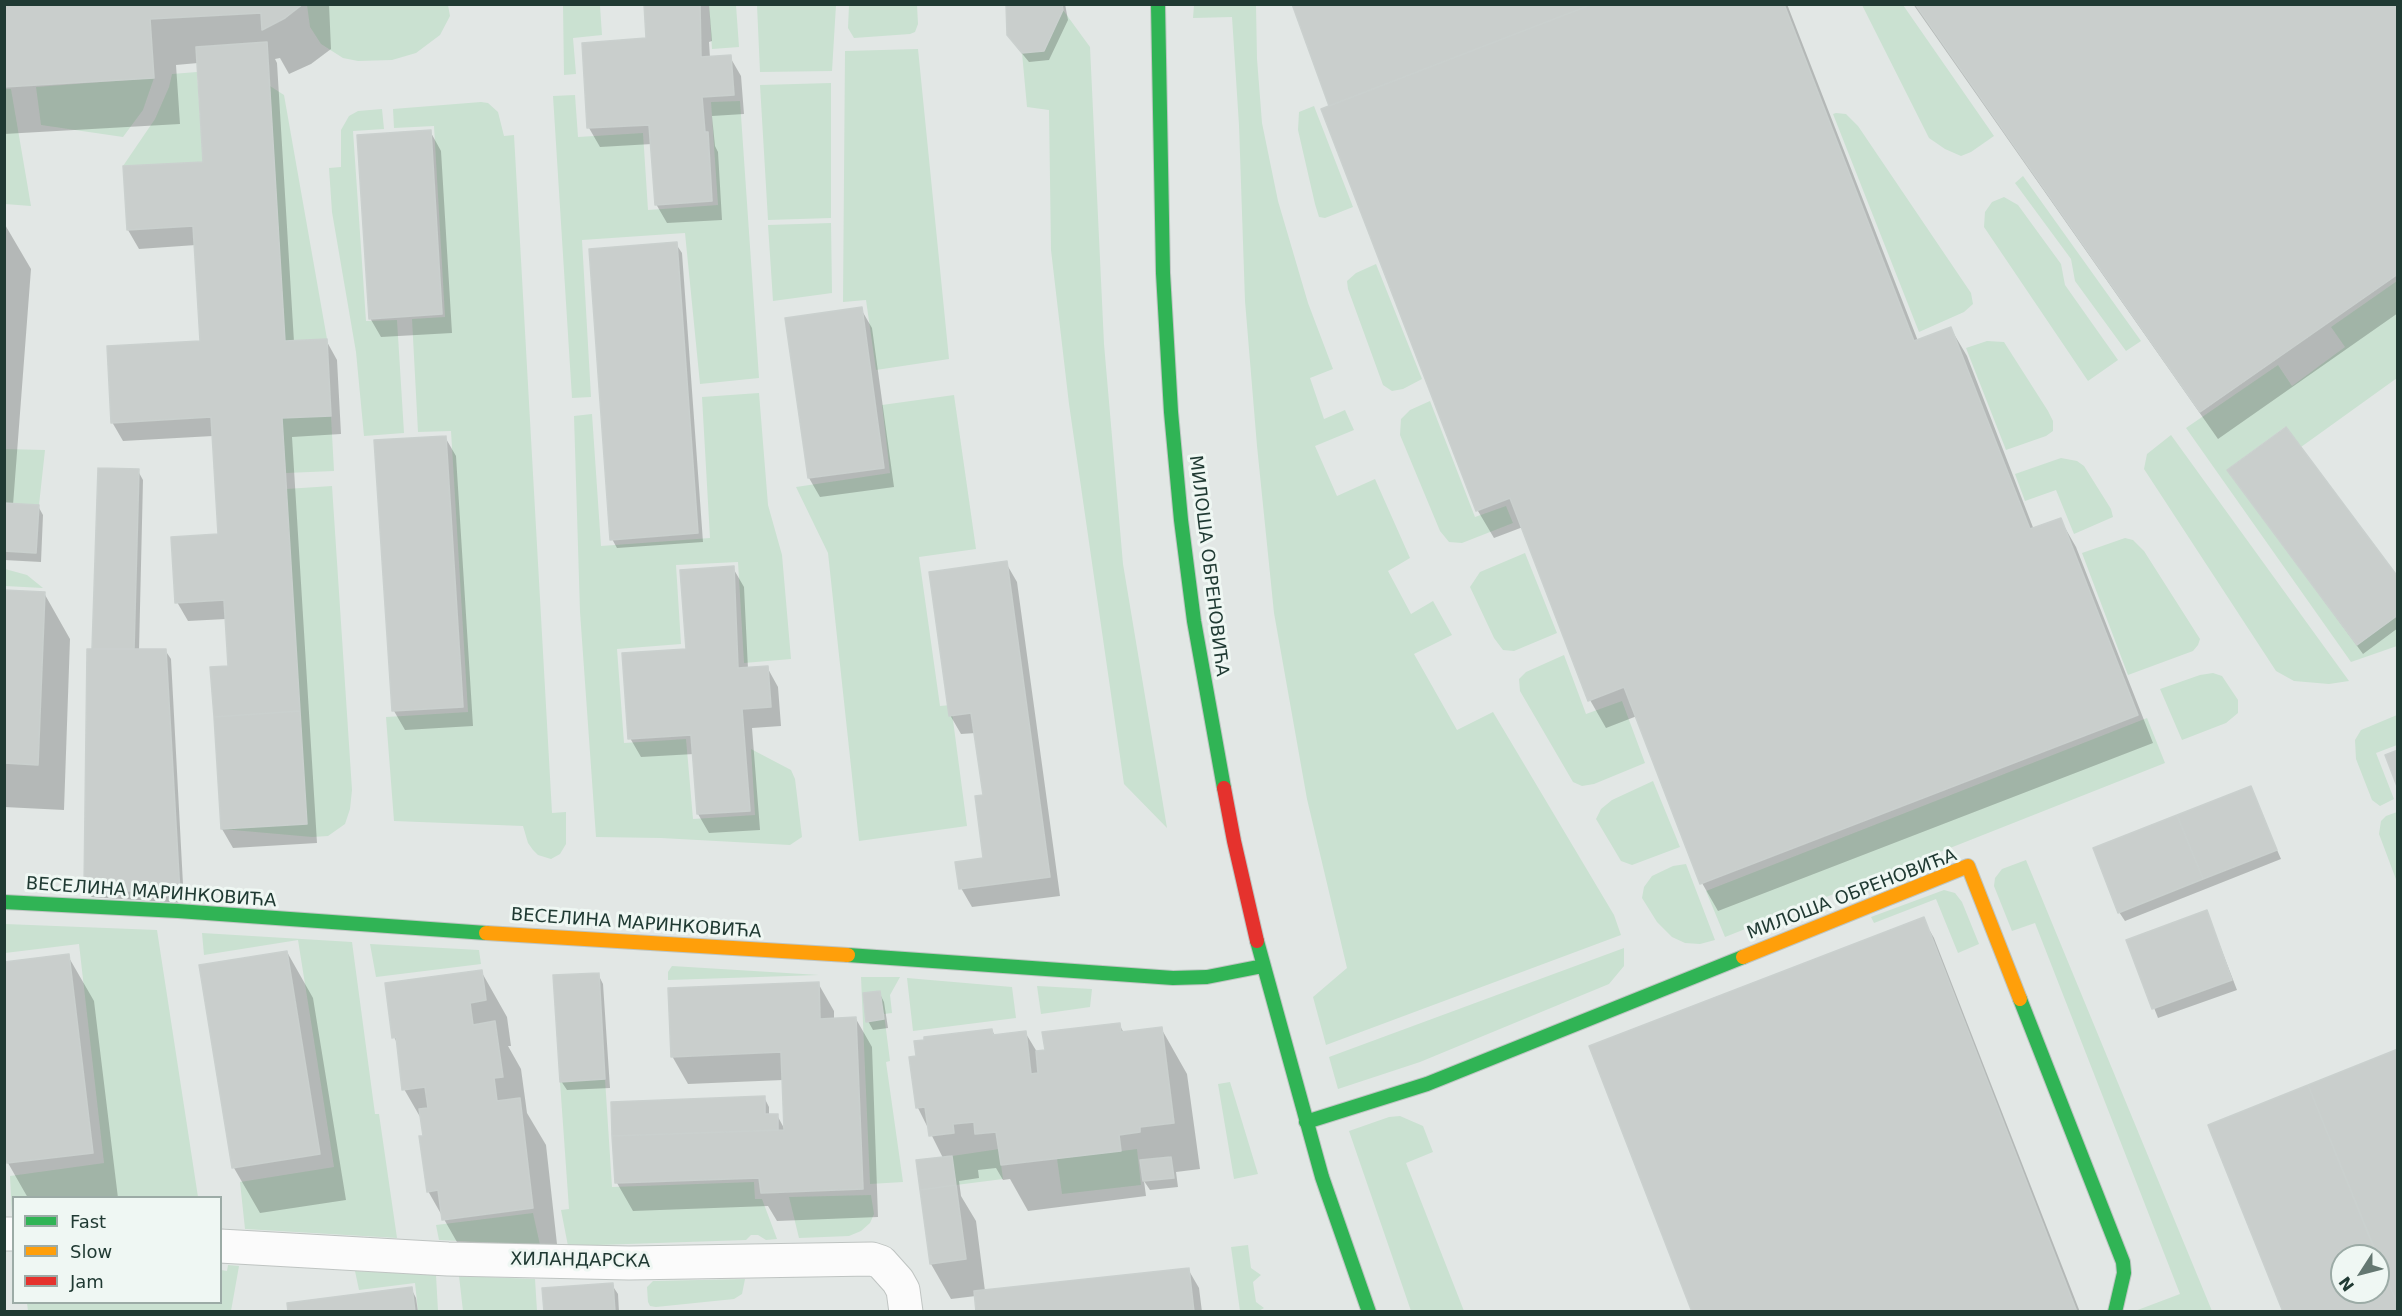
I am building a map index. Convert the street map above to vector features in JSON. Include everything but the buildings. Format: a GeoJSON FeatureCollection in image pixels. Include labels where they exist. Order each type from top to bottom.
{"type":"FeatureCollection","features":[{"type":"Feature","properties":{"kind":"street","name":"МИЛОША ОБРЕНОВИЋА"},"geometry":{"type":"LineString","coordinates":[[1158,4],[1163,273],[1171,412],[1181,520],[1194,621],[1234,841],[1263,966],[1322,1176],[1369,1311]]}},
{"type":"Feature","properties":{"kind":"street","name":"МИЛОША ОБРЕНОВИЋА"},"geometry":{"type":"LineString","coordinates":[[1306,1122],[1428,1084],[1968,866],[2123,1262],[2124,1273],[2115,1311]]}},
{"type":"Feature","properties":{"kind":"street","name":"ВЕСЕЛИНА МАРИНКОВИЋА"},"geometry":{"type":"LineString","coordinates":[[4,902],[167,910],[357,925],[847,955],[1173,978],[1207,977],[1263,966]]}},
{"type":"Feature","properties":{"kind":"street","name":"ХИЛАНДАРСКА"},"geometry":{"type":"LineString","coordinates":[[222,1246],[448,1259],[629,1263],[872,1259],[881,1263],[898,1281],[903,1290],[906,1311]]}},
{"type":"Feature","properties":{"kind":"green space"},"geometry":{"type":"Polygon","coordinates":[[[307,5],[448,5],[450,16],[440,35],[416,53],[392,60],[358,61],[343,58],[321,44],[310,27],[307,5]]]}},
{"type":"Feature","properties":{"kind":"green space"},"geometry":{"type":"Polygon","coordinates":[[[563,5],[615,5],[600,6],[602,35],[573,38],[576,74],[564,75],[563,5]]]}},
{"type":"Feature","properties":{"kind":"green space"},"geometry":{"type":"Polygon","coordinates":[[[709,5],[736,5],[739,47],[712,49],[709,5]]]}},
{"type":"Feature","properties":{"kind":"green space"},"geometry":{"type":"Polygon","coordinates":[[[757,5],[836,5],[832,71],[760,72],[757,5]]]}},
{"type":"Feature","properties":{"kind":"green space"},"geometry":{"type":"Polygon","coordinates":[[[849,5],[917,5],[918,24],[915,32],[910,34],[854,38],[848,28],[849,5]]]}},
{"type":"Feature","properties":{"kind":"green space"},"geometry":{"type":"Polygon","coordinates":[[[1194,5],[1256,5],[1262,123],[1278,201],[1308,303],[1333,369],[1310,378],[1324,419],[1345,410],[1354,430],[1315,446],[1337,496],[1375,479],[1410,558],[1388,571],[1411,614],[1433,601],[1452,635],[1414,654],[1457,730],[1493,712],[1614,915],[1621,935],[1326,1045],[1313,997],[1347,968],[1307,799],[1274,613],[1245,301],[1239,125],[1232,17],[1193,18],[1194,5]]]}},
{"type":"Feature","properties":{"kind":"green space"},"geometry":{"type":"Polygon","coordinates":[[[1862,5],[1903,5],[1994,136],[1961,156],[1929,138],[1862,5]]]}},
{"type":"Feature","properties":{"kind":"green space"},"geometry":{"type":"Polygon","coordinates":[[[1063,10],[1090,47],[1104,344],[1123,564],[1167,828],[1124,784],[1069,404],[1051,250],[1049,110],[1027,107],[1022,53],[1044,51],[1063,10]]]}},
{"type":"Feature","properties":{"kind":"green space"},"geometry":{"type":"Polygon","coordinates":[[[918,49],[949,359],[876,370],[866,300],[843,302],[845,51],[918,49]]]}},
{"type":"Feature","properties":{"kind":"green space"},"geometry":{"type":"Polygon","coordinates":[[[197,72],[203,162],[123,166],[155,119],[172,74],[197,72]]]}},
{"type":"Feature","properties":{"kind":"green space"},"geometry":{"type":"Polygon","coordinates":[[[154,78],[143,110],[123,137],[41,125],[36,87],[154,78]]]}},
{"type":"Feature","properties":{"kind":"green space"},"geometry":{"type":"Polygon","coordinates":[[[831,83],[831,218],[768,220],[760,85],[831,83]]]}},
{"type":"Feature","properties":{"kind":"green space"},"geometry":{"type":"Polygon","coordinates":[[[270,86],[284,95],[327,339],[285,341],[270,86]]]}},
{"type":"Feature","properties":{"kind":"green space"},"geometry":{"type":"Polygon","coordinates":[[[5,89],[11,89],[31,206],[5,204],[5,89]]]}},
{"type":"Feature","properties":{"kind":"green space"},"geometry":{"type":"Polygon","coordinates":[[[575,95],[578,137],[643,133],[648,210],[718,205],[711,102],[740,101],[759,378],[700,384],[685,233],[582,240],[591,397],[572,398],[553,96],[575,95]]]}},
{"type":"Feature","properties":{"kind":"green space"},"geometry":{"type":"Polygon","coordinates":[[[488,103],[498,112],[504,136],[514,135],[552,813],[566,812],[566,844],[560,854],[551,859],[538,855],[533,850],[528,843],[523,826],[394,821],[386,717],[468,712],[451,431],[418,432],[412,319],[445,317],[434,126],[394,128],[393,109],[488,103]]]}},
{"type":"Feature","properties":{"kind":"green space"},"geometry":{"type":"Polygon","coordinates":[[[1314,106],[1353,207],[1325,218],[1319,217],[1315,204],[1298,130],[1299,112],[1314,106]]]}},
{"type":"Feature","properties":{"kind":"green space"},"geometry":{"type":"Polygon","coordinates":[[[382,109],[384,129],[353,131],[366,321],[397,320],[404,433],[364,436],[356,352],[332,212],[329,168],[341,167],[341,130],[349,116],[358,111],[382,109]]]}},
{"type":"Feature","properties":{"kind":"green space"},"geometry":{"type":"Polygon","coordinates":[[[1833,114],[1846,114],[1858,126],[1971,293],[1973,304],[1964,312],[1919,332],[1833,114]]]}},
{"type":"Feature","properties":{"kind":"green space"},"geometry":{"type":"Polygon","coordinates":[[[2023,176],[2141,341],[2126,351],[2075,281],[2071,259],[2015,183],[2023,176]]]}},
{"type":"Feature","properties":{"kind":"green space"},"geometry":{"type":"Polygon","coordinates":[[[2004,197],[2018,205],[2061,264],[2065,285],[2118,360],[2088,381],[1984,227],[1985,212],[1992,202],[2004,197]]]}},
{"type":"Feature","properties":{"kind":"green space"},"geometry":{"type":"Polygon","coordinates":[[[831,223],[832,293],[773,301],[768,225],[831,223]]]}},
{"type":"Feature","properties":{"kind":"green space"},"geometry":{"type":"Polygon","coordinates":[[[1376,264],[1422,379],[1403,389],[1392,391],[1383,385],[1348,289],[1347,281],[1356,273],[1376,264]]]}},
{"type":"Feature","properties":{"kind":"green space"},"geometry":{"type":"Polygon","coordinates":[[[2397,281],[2397,378],[2301,447],[2285,427],[2227,470],[2357,645],[2397,615],[2397,646],[2351,662],[2186,428],[2278,365],[2292,386],[2345,347],[2331,327],[2397,281]]]}},
{"type":"Feature","properties":{"kind":"green space"},"geometry":{"type":"Polygon","coordinates":[[[1987,341],[2004,342],[2048,411],[2053,421],[2053,431],[2046,436],[2006,450],[1966,348],[1987,341]]]}},
{"type":"Feature","properties":{"kind":"green space"},"geometry":{"type":"Polygon","coordinates":[[[759,393],[768,505],[782,555],[791,659],[744,663],[738,562],[676,565],[681,644],[617,649],[624,743],[686,739],[693,819],[755,815],[751,749],[791,770],[795,779],[802,837],[790,845],[596,837],[580,612],[574,416],[592,414],[601,546],[710,538],[702,397],[759,393]]]}},
{"type":"Feature","properties":{"kind":"green space"},"geometry":{"type":"Polygon","coordinates":[[[954,395],[976,549],[919,557],[940,706],[951,705],[967,826],[859,841],[828,553],[796,487],[890,473],[882,405],[954,395]]]}},
{"type":"Feature","properties":{"kind":"green space"},"geometry":{"type":"Polygon","coordinates":[[[1430,401],[1475,517],[1506,506],[1513,523],[1462,543],[1449,542],[1440,531],[1400,435],[1401,419],[1410,410],[1430,401]]]}},
{"type":"Feature","properties":{"kind":"green space"},"geometry":{"type":"Polygon","coordinates":[[[331,416],[334,471],[286,473],[282,418],[331,416]]]}},
{"type":"Feature","properties":{"kind":"green space"},"geometry":{"type":"Polygon","coordinates":[[[2171,435],[2349,681],[2329,684],[2294,681],[2276,671],[2144,469],[2147,454],[2171,435]]]}},
{"type":"Feature","properties":{"kind":"green space"},"geometry":{"type":"Polygon","coordinates":[[[5,449],[45,450],[39,505],[5,503],[5,449]]]}},
{"type":"Feature","properties":{"kind":"green space"},"geometry":{"type":"Polygon","coordinates":[[[2061,458],[2077,461],[2084,466],[2111,509],[2113,517],[2074,534],[2056,490],[2025,501],[2015,474],[2061,458]]]}},
{"type":"Feature","properties":{"kind":"green space"},"geometry":{"type":"Polygon","coordinates":[[[332,486],[352,790],[350,809],[345,824],[328,836],[312,837],[221,829],[307,824],[286,489],[332,486]]]}},
{"type":"Feature","properties":{"kind":"green space"},"geometry":{"type":"Polygon","coordinates":[[[2125,538],[2133,540],[2144,551],[2200,639],[2193,651],[2128,675],[2082,553],[2125,538]]]}},
{"type":"Feature","properties":{"kind":"green space"},"geometry":{"type":"Polygon","coordinates":[[[1525,553],[1557,633],[1514,651],[1503,650],[1494,638],[1470,587],[1480,572],[1525,553]]]}},
{"type":"Feature","properties":{"kind":"green space"},"geometry":{"type":"Polygon","coordinates":[[[5,569],[27,575],[43,588],[5,586],[5,569]]]}},
{"type":"Feature","properties":{"kind":"green space"},"geometry":{"type":"Polygon","coordinates":[[[1564,655],[1586,714],[1622,701],[1645,763],[1594,784],[1582,786],[1573,782],[1520,691],[1519,679],[1526,672],[1564,655]]]}},
{"type":"Feature","properties":{"kind":"green space"},"geometry":{"type":"Polygon","coordinates":[[[2213,673],[2222,676],[2238,700],[2238,713],[2226,723],[2182,740],[2160,689],[2200,675],[2213,673]]]}},
{"type":"Feature","properties":{"kind":"green space"},"geometry":{"type":"Polygon","coordinates":[[[2397,715],[2397,745],[2376,753],[2394,799],[2380,806],[2372,800],[2356,759],[2355,740],[2361,730],[2397,715]]]}},
{"type":"Feature","properties":{"kind":"green space"},"geometry":{"type":"Polygon","coordinates":[[[2147,718],[2165,763],[1725,937],[1706,891],[2147,718]]]}},
{"type":"Feature","properties":{"kind":"green space"},"geometry":{"type":"Polygon","coordinates":[[[1653,781],[1680,847],[1632,865],[1621,861],[1596,819],[1601,809],[1612,800],[1653,781]]]}},
{"type":"Feature","properties":{"kind":"green space"},"geometry":{"type":"Polygon","coordinates":[[[2397,812],[2397,882],[2379,834],[2381,821],[2386,816],[2397,812]]]}},
{"type":"Feature","properties":{"kind":"green space"},"geometry":{"type":"Polygon","coordinates":[[[2026,860],[2212,1311],[2135,1311],[2180,1294],[2035,923],[2012,931],[1994,886],[1995,878],[2002,869],[2026,860]]]}},
{"type":"Feature","properties":{"kind":"green space"},"geometry":{"type":"Polygon","coordinates":[[[1686,864],[1715,940],[1700,944],[1685,943],[1672,937],[1657,922],[1642,898],[1644,887],[1652,876],[1673,866],[1686,864]]]}},
{"type":"Feature","properties":{"kind":"green space"},"geometry":{"type":"Polygon","coordinates":[[[1944,890],[1955,893],[1962,902],[1979,944],[1958,953],[1936,899],[1874,923],[1871,917],[1944,890]]]}},
{"type":"Feature","properties":{"kind":"green space"},"geometry":{"type":"Polygon","coordinates":[[[5,924],[157,930],[198,1196],[12,1196],[12,1215],[10,1176],[104,1163],[79,944],[5,953],[5,924]]]}},
{"type":"Feature","properties":{"kind":"green space"},"geometry":{"type":"Polygon","coordinates":[[[202,933],[352,942],[375,1114],[379,1114],[397,1238],[245,1229],[240,1182],[334,1167],[298,940],[204,955],[202,933]]]}},
{"type":"Feature","properties":{"kind":"green space"},"geometry":{"type":"Polygon","coordinates":[[[370,944],[479,950],[481,964],[376,977],[370,944]]]}},
{"type":"Feature","properties":{"kind":"green space"},"geometry":{"type":"Polygon","coordinates":[[[1624,948],[1624,966],[1609,984],[1420,1062],[1338,1089],[1329,1057],[1624,948]]]}},
{"type":"Feature","properties":{"kind":"green space"},"geometry":{"type":"Polygon","coordinates":[[[672,966],[819,975],[668,980],[668,972],[672,966]]]}},
{"type":"Feature","properties":{"kind":"green space"},"geometry":{"type":"Polygon","coordinates":[[[861,977],[900,977],[890,995],[892,1013],[884,1014],[890,1061],[886,1062],[903,1182],[870,1184],[861,977]]]}},
{"type":"Feature","properties":{"kind":"green space"},"geometry":{"type":"Polygon","coordinates":[[[907,978],[1012,987],[1016,1018],[913,1031],[907,978]]]}},
{"type":"Feature","properties":{"kind":"green space"},"geometry":{"type":"Polygon","coordinates":[[[1037,986],[1092,989],[1090,1007],[1041,1014],[1037,986]]]}},
{"type":"Feature","properties":{"kind":"green space"},"geometry":{"type":"Polygon","coordinates":[[[605,1079],[612,1187],[754,1182],[755,1199],[762,1199],[777,1239],[766,1240],[758,1235],[751,1235],[746,1240],[568,1246],[561,1210],[569,1209],[560,1082],[605,1079]]]}},
{"type":"Feature","properties":{"kind":"green space"},"geometry":{"type":"Polygon","coordinates":[[[1230,1082],[1258,1174],[1234,1179],[1218,1084],[1230,1082]]]}},
{"type":"Feature","properties":{"kind":"green space"},"geometry":{"type":"Polygon","coordinates":[[[1400,1116],[1423,1126],[1433,1152],[1406,1163],[1464,1311],[1411,1311],[1349,1131],[1389,1117],[1400,1116]]]}},
{"type":"Feature","properties":{"kind":"green space"},"geometry":{"type":"Polygon","coordinates":[[[999,1149],[1003,1179],[956,1185],[952,1156],[999,1149]]]}},
{"type":"Feature","properties":{"kind":"green space"},"geometry":{"type":"Polygon","coordinates":[[[1137,1149],[1141,1185],[1062,1194],[1057,1159],[1137,1149]]]}},
{"type":"Feature","properties":{"kind":"green space"},"geometry":{"type":"Polygon","coordinates":[[[871,1195],[874,1214],[870,1223],[861,1231],[849,1236],[799,1238],[789,1197],[871,1195]]]}},
{"type":"Feature","properties":{"kind":"green space"},"geometry":{"type":"Polygon","coordinates":[[[533,1213],[540,1245],[439,1240],[436,1225],[533,1213]]]}},
{"type":"Feature","properties":{"kind":"green space"},"geometry":{"type":"Polygon","coordinates":[[[1248,1245],[1251,1268],[1261,1275],[1253,1282],[1256,1302],[1264,1308],[1259,1311],[1240,1311],[1231,1247],[1248,1245]]]}},
{"type":"Feature","properties":{"kind":"green space"},"geometry":{"type":"Polygon","coordinates":[[[228,1265],[239,1266],[231,1311],[28,1311],[27,1304],[222,1304],[222,1270],[227,1271],[228,1265]]]}},
{"type":"Feature","properties":{"kind":"green space"},"geometry":{"type":"Polygon","coordinates":[[[355,1271],[436,1275],[438,1311],[418,1311],[415,1283],[359,1290],[355,1271]]]}},
{"type":"Feature","properties":{"kind":"green space"},"geometry":{"type":"Polygon","coordinates":[[[459,1276],[535,1279],[537,1311],[463,1311],[459,1276]]]}},
{"type":"Feature","properties":{"kind":"green space"},"geometry":{"type":"Polygon","coordinates":[[[745,1279],[742,1294],[734,1299],[656,1307],[650,1306],[648,1302],[647,1287],[653,1281],[745,1279]]]}},
{"type":"Feature","properties":{"kind":"traffic: fast"},"geometry":{"type":"LineString","coordinates":[[1158,4],[1163,273],[1171,412],[1181,520],[1194,621],[1224,788]]}},
{"type":"Feature","properties":{"kind":"traffic: fast"},"geometry":{"type":"LineString","coordinates":[[4,902],[178,911],[486,933]]}},
{"type":"Feature","properties":{"kind":"traffic: fast"},"geometry":{"type":"LineString","coordinates":[[1257,941],[1322,1177],[1369,1312]]}},
{"type":"Feature","properties":{"kind":"traffic: fast"},"geometry":{"type":"LineString","coordinates":[[848,955],[1173,978],[1207,977],[1263,966]]}},
{"type":"Feature","properties":{"kind":"traffic: fast"},"geometry":{"type":"LineString","coordinates":[[1306,1122],[1427,1084],[1743,957]]}},
{"type":"Feature","properties":{"kind":"traffic: fast"},"geometry":{"type":"LineString","coordinates":[[2020,999],[2123,1262],[2124,1273],[2115,1312]]}},
{"type":"Feature","properties":{"kind":"traffic: slow"},"geometry":{"type":"LineString","coordinates":[[1743,957],[1968,866],[2020,999]]}},
{"type":"Feature","properties":{"kind":"traffic: slow"},"geometry":{"type":"LineString","coordinates":[[486,933],[848,955]]}},
{"type":"Feature","properties":{"kind":"traffic: jam"},"geometry":{"type":"LineString","coordinates":[[1224,788],[1257,941]]}}]}
